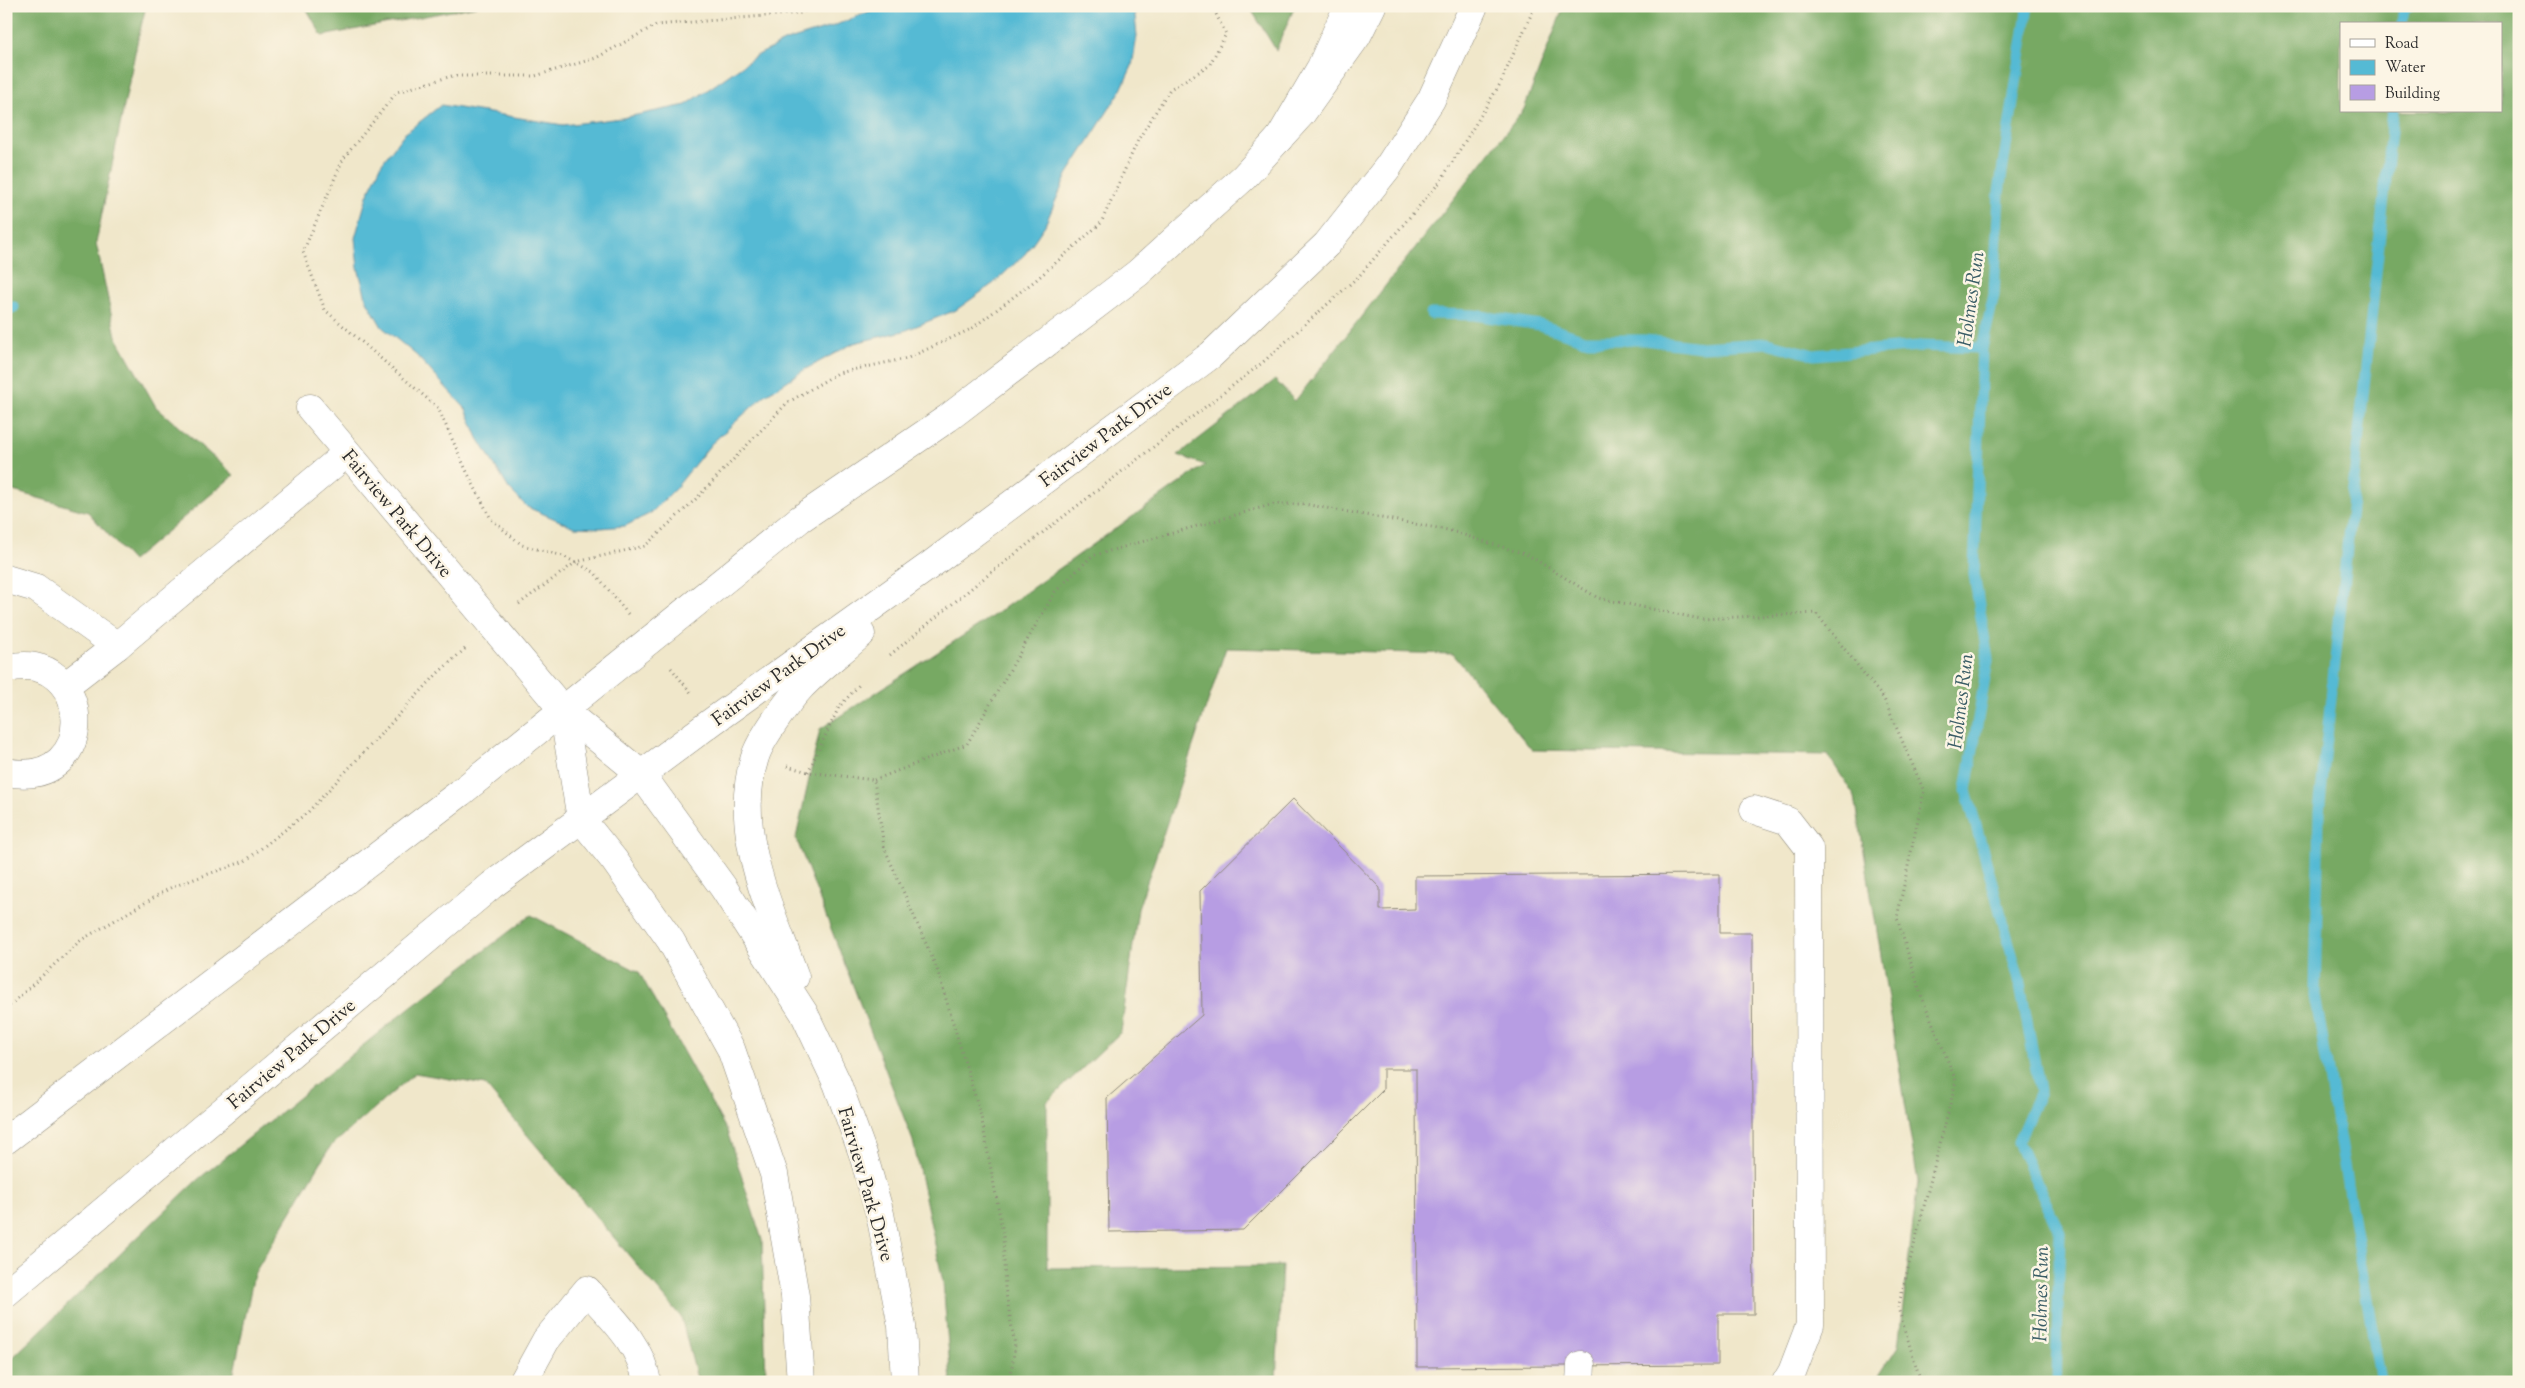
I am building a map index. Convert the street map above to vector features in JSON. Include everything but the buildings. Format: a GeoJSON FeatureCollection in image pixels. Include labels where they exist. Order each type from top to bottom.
{"type":"FeatureCollection","features":[{"type":"Feature","properties":{"kind":"main road"},"geometry":{"type":"LineString","coordinates":[[1279,139],[1321,68],[1348,6]]}},
{"type":"Feature","properties":{"kind":"main road"},"geometry":{"type":"LineString","coordinates":[[6,1140],[460,793],[800,519],[948,418],[1138,273],[1244,177],[1279,139],[1302,112],[1358,36],[1372,6]]}},
{"type":"Feature","properties":{"kind":"main road","name":"Fairview Park Drive"},"geometry":{"type":"LineString","coordinates":[[6,1293],[492,885],[713,721],[929,566],[1210,355],[1327,244],[1388,167],[1432,100],[1474,6]]}},
{"type":"Feature","properties":{"kind":"main road","name":"Fairview Park Drive"},"geometry":{"type":"LineString","coordinates":[[310,408],[563,710],[642,774],[723,887],[764,948],[804,1013],[837,1082],[860,1145],[880,1214],[895,1280],[902,1326],[905,1382]]}},
{"type":"Feature","properties":{"kind":"main road"},"geometry":{"type":"LineString","coordinates":[[65,686],[117,646],[347,453]]}},
{"type":"Feature","properties":{"kind":"main road"},"geometry":{"type":"LineString","coordinates":[[817,1040],[761,885],[754,855],[748,823],[749,789],[755,756],[773,726],[801,688],[863,632],[929,566]]}},
{"type":"Feature","properties":{"kind":"main road"},"geometry":{"type":"LineString","coordinates":[[6,579],[36,588],[117,646]]}},
{"type":"Feature","properties":{"kind":"main road"},"geometry":{"type":"LineString","coordinates":[[6,668],[15,666],[34,667],[50,674],[65,686],[73,701],[77,718],[74,735],[67,751],[55,764],[39,772],[22,775],[6,772]]}},
{"type":"Feature","properties":{"kind":"main road"},"geometry":{"type":"LineString","coordinates":[[563,710],[581,820],[614,860],[671,941],[731,1049],[774,1174],[794,1296],[801,1382]]}},
{"type":"Feature","properties":{"kind":"main road"},"geometry":{"type":"LineString","coordinates":[[1754,810],[1788,821],[1809,848],[1810,1325],[1792,1372],[1786,1382]]}},
{"type":"Feature","properties":{"kind":"main road"},"geometry":{"type":"LineString","coordinates":[[523,1382],[546,1340],[587,1290],[627,1334],[644,1368],[647,1382]]}},
{"type":"Feature","properties":{"kind":"path"},"geometry":{"type":"LineString","coordinates":[[713,721],[594,572],[563,556],[522,545],[491,518],[467,472],[438,408],[324,310],[302,252],[343,159],[397,92],[452,76],[535,76],[596,58],[656,25],[801,13],[814,6]]}},
{"type":"Feature","properties":{"kind":"path"},"geometry":{"type":"LineString","coordinates":[[6,1009],[80,940],[172,887],[245,861],[308,812],[438,673],[492,626],[530,595],[576,562],[644,546],[697,498],[787,403],[838,373],[908,358],[971,329],[1036,280],[1101,223],[1138,140],[1170,89],[1209,66],[1226,34],[1212,6]]}},
{"type":"Feature","properties":{"kind":"path"},"geometry":{"type":"LineString","coordinates":[[755,756],[808,772],[874,780],[966,744],[1055,592],[1092,556],[1274,504],[1304,504],[1448,530],[1528,555],[1598,598],[1702,619],[1816,613],[1884,699],[1924,791],[1898,918],[1920,992],[1956,1081],[1898,1308],[1921,1382]]}},
{"type":"Feature","properties":{"kind":"path"},"geometry":{"type":"LineString","coordinates":[[874,780],[884,847],[938,969],[981,1116],[1003,1233],[1005,1288],[1014,1345],[1010,1382]]}},
{"type":"Feature","properties":{"kind":"green space"},"geometry":{"type":"Polygon","coordinates":[[[6,6],[146,6],[96,243],[116,336],[156,407],[234,475],[132,561],[88,512],[6,489],[6,6]]]}},
{"type":"Feature","properties":{"kind":"green space"},"geometry":{"type":"Polygon","coordinates":[[[305,6],[477,6],[322,36],[305,6]]]}},
{"type":"Feature","properties":{"kind":"green space"},"geometry":{"type":"Polygon","coordinates":[[[1249,6],[1295,6],[1276,50],[1249,6]]]}},
{"type":"Feature","properties":{"kind":"green space"},"geometry":{"type":"Polygon","coordinates":[[[1564,6],[2519,6],[2519,1382],[1875,1382],[1898,1346],[1918,1182],[1855,797],[1828,755],[1532,750],[1453,654],[1226,648],[1138,909],[1121,1032],[1047,1102],[1047,1268],[1282,1266],[1276,1382],[951,1382],[943,1282],[913,1141],[796,838],[820,729],[987,620],[1205,465],[1178,455],[1275,380],[1295,401],[1524,109],[1564,6]]]}},
{"type":"Feature","properties":{"kind":"green space"},"geometry":{"type":"Polygon","coordinates":[[[531,915],[639,972],[727,1131],[762,1240],[766,1382],[698,1382],[681,1317],[485,1085],[415,1073],[330,1147],[254,1274],[232,1382],[6,1382],[6,1364],[196,1181],[409,1008],[531,915]]]}},
{"type":"Feature","properties":{"kind":"water"},"geometry":{"type":"Polygon","coordinates":[[[883,6],[1134,6],[1137,36],[1132,66],[1120,92],[1067,175],[1045,225],[1025,254],[994,283],[956,310],[904,331],[854,343],[804,370],[764,396],[711,444],[675,489],[651,513],[625,526],[601,528],[574,527],[527,507],[509,489],[478,438],[466,409],[416,355],[382,327],[367,301],[358,268],[355,238],[367,196],[382,163],[403,135],[441,105],[563,125],[622,118],[686,105],[756,56],[786,41],[831,27],[883,6]]]}},
{"type":"Feature","properties":{"kind":"waterway","name":"Holmes Run"},"geometry":{"type":"LineString","coordinates":[[2028,6],[1999,192],[1994,295],[1982,348],[1974,574],[1988,660],[1966,790],[2019,979],[2040,1091],[2018,1142],[2060,1233],[2056,1382]]}},
{"type":"Feature","properties":{"kind":"waterway"},"geometry":{"type":"LineString","coordinates":[[2402,22],[2404,7],[2409,6]]}},
{"type":"Feature","properties":{"kind":"waterway"},"geometry":{"type":"LineString","coordinates":[[2381,1382],[2315,995],[2319,812],[2393,112]]}},
{"type":"Feature","properties":{"kind":"waterway"},"geometry":{"type":"LineString","coordinates":[[6,310],[14,307]]}},
{"type":"Feature","properties":{"kind":"waterway"},"geometry":{"type":"LineString","coordinates":[[1431,314],[1474,315],[1540,325],[1585,340],[1644,340],[1701,347],[1767,343],[1814,355],[1919,346],[1982,348]]}}]}
